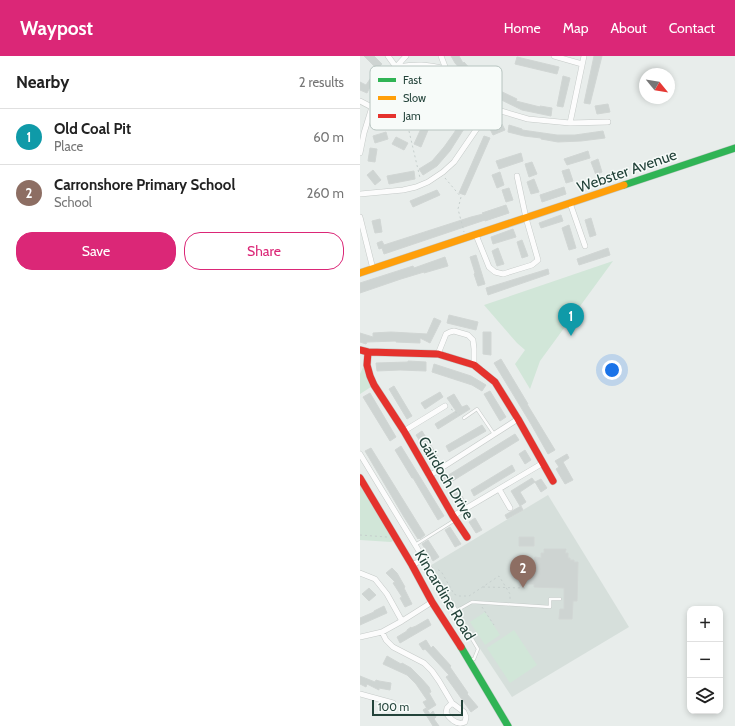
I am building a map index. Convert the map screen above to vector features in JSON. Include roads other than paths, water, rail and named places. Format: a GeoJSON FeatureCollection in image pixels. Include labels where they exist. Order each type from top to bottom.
{"type":"FeatureCollection","features":[{"type":"Feature","properties":{"kind":"street"},"geometry":{"type":"LineString","coordinates":[[388,56],[395,66]]}},
{"type":"Feature","properties":{"kind":"street"},"geometry":{"type":"LineString","coordinates":[[397,66],[406,56]]}},
{"type":"Feature","properties":{"kind":"street"},"geometry":{"type":"LineString","coordinates":[[441,56],[445,66]]}},
{"type":"Feature","properties":{"kind":"street"},"geometry":{"type":"LineString","coordinates":[[554,56],[582,64]]}},
{"type":"Feature","properties":{"kind":"street"},"geometry":{"type":"LineString","coordinates":[[570,123],[584,56]]}},
{"type":"Feature","properties":{"kind":"street"},"geometry":{"type":"LineString","coordinates":[[402,66],[415,64],[436,66]]}},
{"type":"Feature","properties":{"kind":"street"},"geometry":{"type":"LineString","coordinates":[[360,101],[370,106]]}},
{"type":"Feature","properties":{"kind":"street"},"geometry":{"type":"LineString","coordinates":[[502,111],[528,119],[570,123],[608,122]]}},
{"type":"Feature","properties":{"kind":"street"},"geometry":{"type":"LineString","coordinates":[[360,153],[370,114]]}},
{"type":"Feature","properties":{"kind":"street"},"geometry":{"type":"LineString","coordinates":[[360,194],[403,190],[428,182],[441,174],[454,162],[476,130]]}},
{"type":"Feature","properties":{"kind":"street","name":"Webster Avenue"},"geometry":{"type":"LineString","coordinates":[[360,273],[735,148]]}},
{"type":"Feature","properties":{"kind":"street"},"geometry":{"type":"LineString","coordinates":[[476,235],[489,267],[495,272],[503,274],[532,265],[538,260],[526,218],[518,176]]}},
{"type":"Feature","properties":{"kind":"street"},"geometry":{"type":"LineString","coordinates":[[570,203],[585,246]]}},
{"type":"Feature","properties":{"kind":"street"},"geometry":{"type":"LineString","coordinates":[[360,217],[373,269]]}},
{"type":"Feature","properties":{"kind":"street"},"geometry":{"type":"LineString","coordinates":[[438,354],[446,334],[454,331],[468,335],[473,340],[474,365]]}},
{"type":"Feature","properties":{"kind":"street"},"geometry":{"type":"LineString","coordinates":[[360,350],[368,352],[438,354],[474,365],[495,382],[553,481]]}},
{"type":"Feature","properties":{"kind":"street","name":"Gairdoch Drive"},"geometry":{"type":"LineString","coordinates":[[368,352],[368,365],[372,380],[404,431],[454,518],[467,537]]}},
{"type":"Feature","properties":{"kind":"street","name":"Gairdoch Drive"},"geometry":{"type":"LineString","coordinates":[[404,431],[445,406]]}},
{"type":"Feature","properties":{"kind":"street"},"geometry":{"type":"LineString","coordinates":[[429,476],[518,419]]}},
{"type":"Feature","properties":{"kind":"street","name":"Kincardine Road"},"geometry":{"type":"LineString","coordinates":[[360,454],[459,617]]}},
{"type":"Feature","properties":{"kind":"street"},"geometry":{"type":"LineString","coordinates":[[454,518],[543,463]]}},
{"type":"Feature","properties":{"kind":"street","name":"Kincardine Road"},"geometry":{"type":"LineString","coordinates":[[360,478],[412,565],[432,602],[469,660],[508,726]]}},
{"type":"Feature","properties":{"kind":"street"},"geometry":{"type":"LineString","coordinates":[[499,489],[510,508]]}},
{"type":"Feature","properties":{"kind":"street"},"geometry":{"type":"LineString","coordinates":[[412,565],[424,559]]}},
{"type":"Feature","properties":{"kind":"street"},"geometry":{"type":"LineString","coordinates":[[360,573],[375,579],[387,594],[402,621]]}},
{"type":"Feature","properties":{"kind":"street"},"geometry":{"type":"LineString","coordinates":[[360,638],[382,632],[432,602]]}},
{"type":"Feature","properties":{"kind":"street"},"geometry":{"type":"LineString","coordinates":[[382,632],[386,640],[393,647],[424,663],[432,671],[452,703],[464,712],[466,717],[465,722],[461,725],[449,719],[446,713],[447,708],[452,703]]}},
{"type":"Feature","properties":{"kind":"street"},"geometry":{"type":"LineString","coordinates":[[360,694],[393,703]]}},
{"type":"Feature","properties":{"kind":"lane"},"geometry":{"type":"LineString","coordinates":[[464,418],[478,409],[494,435]]}},
{"type":"Feature","properties":{"kind":"lane"},"geometry":{"type":"LineString","coordinates":[[415,544],[454,518]]}},
{"type":"Feature","properties":{"kind":"lane"},"geometry":{"type":"LineString","coordinates":[[456,611],[472,602],[550,607],[550,599],[560,600]]}},
{"type":"Feature","properties":{"kind":"lane"},"geometry":{"type":"LineString","coordinates":[[459,617],[478,649],[474,659],[469,660]]}},
{"type":"Feature","properties":{"kind":"place","name":"Old Coal Pit"},"geometry":{"type":"Point","coordinates":[571,336]}},
{"type":"Feature","properties":{"kind":"place","name":"Carronshore Primary School"},"geometry":{"type":"Point","coordinates":[523,588]}}]}
